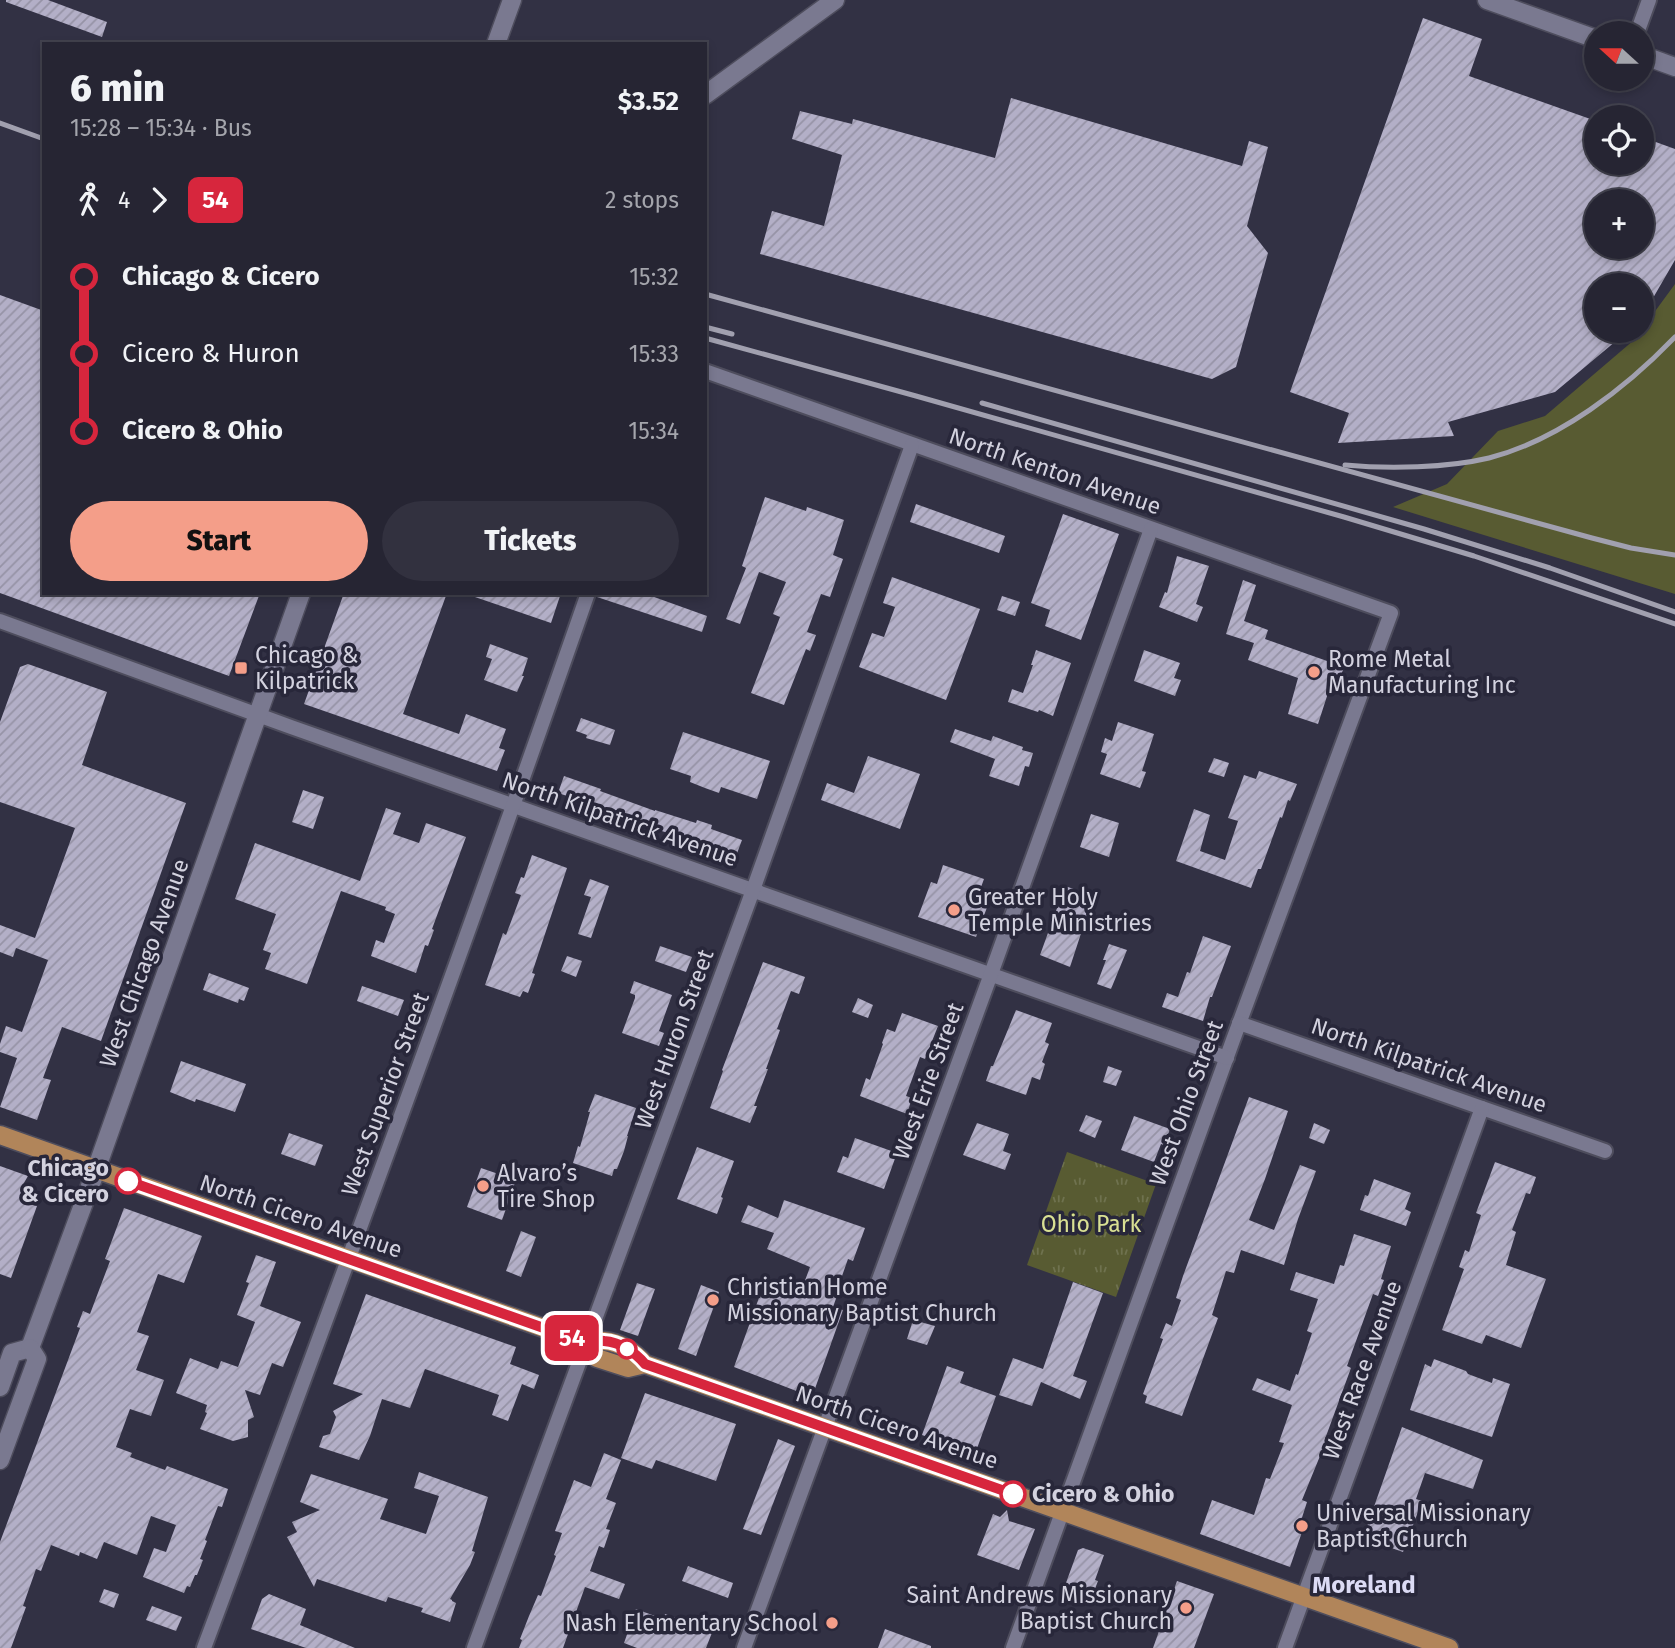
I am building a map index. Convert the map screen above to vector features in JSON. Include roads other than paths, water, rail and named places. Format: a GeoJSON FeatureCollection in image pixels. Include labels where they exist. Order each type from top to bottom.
{"type":"FeatureCollection","features":[{"type":"Feature","properties":{"kind":"main road"},"geometry":{"type":"LineString","coordinates":[[497,42],[512,0]]}},
{"type":"Feature","properties":{"kind":"main road"},"geometry":{"type":"LineString","coordinates":[[707,94],[835,0]]}},
{"type":"Feature","properties":{"kind":"main road"},"geometry":{"type":"LineString","coordinates":[[1487,0],[1584,35]]}},
{"type":"Feature","properties":{"kind":"main road"},"geometry":{"type":"LineString","coordinates":[[1654,59],[1675,67]]}},
{"type":"Feature","properties":{"kind":"main road","name":"West Chicago Avenue"},"geometry":{"type":"LineString","coordinates":[[30,1348],[300,595]]}},
{"type":"Feature","properties":{"kind":"main road","name":"North Cicero Avenue"},"geometry":{"type":"LineString","coordinates":[[0,1135],[586,1343],[603,1340],[612,1343],[634,1352],[645,1364],[1449,1648]]}},
{"type":"Feature","properties":{"kind":"main road","name":"West Chicago Avenue"},"geometry":{"type":"LineString","coordinates":[[0,1387],[12,1353],[30,1348]]}},
{"type":"Feature","properties":{"kind":"main road","name":"West Chicago Avenue"},"geometry":{"type":"LineString","coordinates":[[0,1460],[37,1359],[30,1348]]}},
{"type":"Feature","properties":{"kind":"street"},"geometry":{"type":"LineString","coordinates":[[1641,21],[1649,0]]}},
{"type":"Feature","properties":{"kind":"street","name":"North Kenton Avenue"},"geometry":{"type":"LineString","coordinates":[[707,373],[1391,613]]}},
{"type":"Feature","properties":{"kind":"street","name":"West Huron Street"},"geometry":{"type":"LineString","coordinates":[[474,1648],[753,890],[912,445]]}},
{"type":"Feature","properties":{"kind":"street","name":"West Erie Street"},"geometry":{"type":"LineString","coordinates":[[744,1648],[1151,529]]}},
{"type":"Feature","properties":{"kind":"street","name":"West Superior Street"},"geometry":{"type":"LineString","coordinates":[[204,1648],[514,806],[587,595]]}},
{"type":"Feature","properties":{"kind":"street","name":"West Ohio Street"},"geometry":{"type":"LineString","coordinates":[[1013,1648],[1239,1023],[1391,613]]}},
{"type":"Feature","properties":{"kind":"street","name":"North Kilpatrick Avenue"},"geometry":{"type":"LineString","coordinates":[[1,626],[1227,1058]]}},
{"type":"Feature","properties":{"kind":"street","name":"North Kilpatrick Avenue"},"geometry":{"type":"LineString","coordinates":[[1239,1023],[1605,1151]]}},
{"type":"Feature","properties":{"kind":"street","name":"West Race Avenue"},"geometry":{"type":"LineString","coordinates":[[1285,1648],[1482,1108]]}},
{"type":"Feature","properties":{"kind":"railway"},"geometry":{"type":"LineString","coordinates":[[0,123],[42,138]]}},
{"type":"Feature","properties":{"kind":"railway"},"geometry":{"type":"LineString","coordinates":[[707,295],[1592,538],[1675,555]]}},
{"type":"Feature","properties":{"kind":"railway"},"geometry":{"type":"LineString","coordinates":[[707,328],[732,334]]}},
{"type":"Feature","properties":{"kind":"railway"},"geometry":{"type":"LineString","coordinates":[[1345,465],[1436,466],[1489,458],[1515,450],[1541,439],[1590,410],[1635,375],[1675,337]]}},
{"type":"Feature","properties":{"kind":"railway"},"geometry":{"type":"LineString","coordinates":[[707,339],[1344,517],[1474,556],[1675,624]]}},
{"type":"Feature","properties":{"kind":"railway"},"geometry":{"type":"LineString","coordinates":[[982,403],[1424,529],[1550,568],[1675,612]]}},
{"type":"Feature","properties":{"kind":"place","name":"Chicago & Kilpatrick"},"geometry":{"type":"Point","coordinates":[241,668]}},
{"type":"Feature","properties":{"kind":"place","name":"Rome Metal Manufacturing Inc"},"geometry":{"type":"Point","coordinates":[1314,672]}},
{"type":"Feature","properties":{"kind":"place","name":"Greater Holy Temple Ministries"},"geometry":{"type":"Point","coordinates":[954,910]}},
{"type":"Feature","properties":{"kind":"place","name":"Chicago & Cicero"},"geometry":{"type":"Point","coordinates":[128,1181]}},
{"type":"Feature","properties":{"kind":"place","name":"Alvaro’s Tire Shop"},"geometry":{"type":"Point","coordinates":[483,1186]}},
{"type":"Feature","properties":{"kind":"place","name":"Christian Home Missionary Baptist Church"},"geometry":{"type":"Point","coordinates":[713,1300]}},
{"type":"Feature","properties":{"kind":"place","name":"Cicero & Ohio"},"geometry":{"type":"Point","coordinates":[1013,1494]}},
{"type":"Feature","properties":{"kind":"place","name":"Universal Missionary Baptist Church"},"geometry":{"type":"Point","coordinates":[1302,1526]}},
{"type":"Feature","properties":{"kind":"place","name":"Saint Andrews Missionary Baptist Church"},"geometry":{"type":"Point","coordinates":[1186,1608]}},
{"type":"Feature","properties":{"kind":"place","name":"Nash Elementary School"},"geometry":{"type":"Point","coordinates":[832,1623]}},
{"type":"Feature","properties":{"kind":"district","name":"Moreland"},"geometry":{"type":"Point","coordinates":[1364,1585]}},
{"type":"Feature","properties":{"kind":"park label","name":"Ohio Park"},"geometry":{"type":"Point","coordinates":[1091,1224]}}]}
